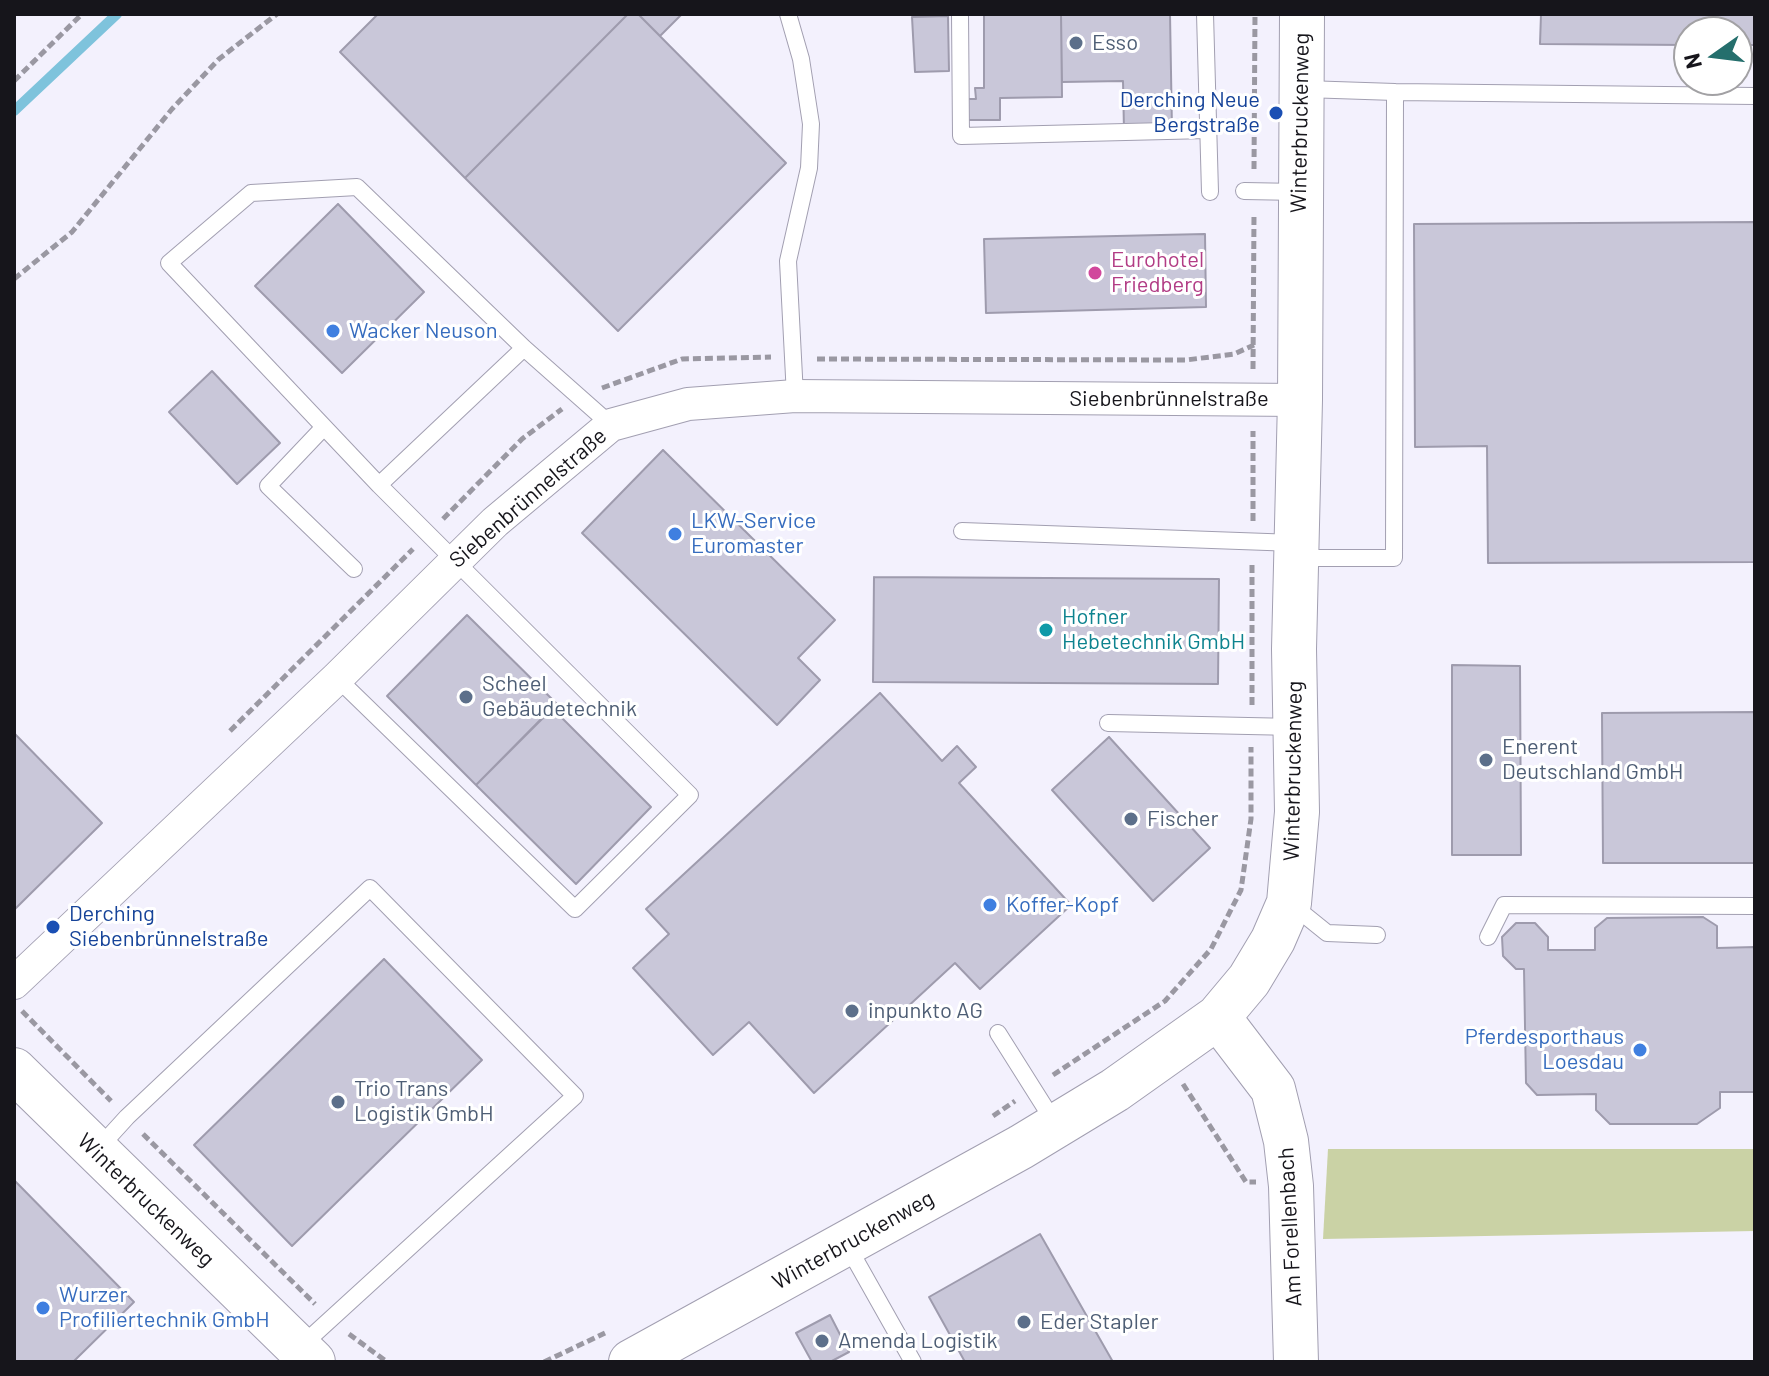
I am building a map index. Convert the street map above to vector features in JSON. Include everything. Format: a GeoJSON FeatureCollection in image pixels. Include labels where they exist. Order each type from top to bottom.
{"type":"FeatureCollection","features":[{"type":"Feature","properties":{"kind":"street","name":"Winterbruckenweg"},"geometry":{"type":"LineString","coordinates":[[621,1346],[672,1346],[1057,1126],[1166,1056],[1218,1017],[1249,980],[1273,940],[1289,903],[1297,812],[1296,550],[1302,14]]}},
{"type":"Feature","properties":{"kind":"street","name":"Siebenbrünnelstraße"},"geometry":{"type":"LineString","coordinates":[[14,983],[337,678],[495,522],[611,425],[688,404],[795,396],[1300,400]]}},
{"type":"Feature","properties":{"kind":"street","name":"Am Forellenbach"},"geometry":{"type":"LineString","coordinates":[[1218,1017],[1273,1089],[1286,1141],[1291,1186],[1296,1362]]}},
{"type":"Feature","properties":{"kind":"street","name":"Winterbruckenweg"},"geometry":{"type":"LineString","coordinates":[[14,1070],[305,1356]]}},
{"type":"Feature","properties":{"kind":"lane"},"geometry":{"type":"LineString","coordinates":[[788,14],[801,59],[811,124],[809,168],[795,217],[788,261],[795,396]]}},
{"type":"Feature","properties":{"kind":"lane"},"geometry":{"type":"LineString","coordinates":[[960,14],[961,136],[1208,130]]}},
{"type":"Feature","properties":{"kind":"lane"},"geometry":{"type":"LineString","coordinates":[[1205,14],[1210,192]]}},
{"type":"Feature","properties":{"kind":"lane"},"geometry":{"type":"LineString","coordinates":[[1301,89],[1755,96]]}},
{"type":"Feature","properties":{"kind":"lane"},"geometry":{"type":"LineString","coordinates":[[962,531],[1253,542],[1296,550],[1394,558],[1395,92]]}},
{"type":"Feature","properties":{"kind":"lane"},"geometry":{"type":"LineString","coordinates":[[337,678],[575,909],[690,795],[379,485],[169,263],[251,193],[357,187],[524,348],[611,425]]}},
{"type":"Feature","properties":{"kind":"lane"},"geometry":{"type":"LineString","coordinates":[[1249,191],[1299,192]]}},
{"type":"Feature","properties":{"kind":"lane"},"geometry":{"type":"LineString","coordinates":[[379,485],[524,348]]}},
{"type":"Feature","properties":{"kind":"lane"},"geometry":{"type":"LineString","coordinates":[[324,427],[268,486],[354,569]]}},
{"type":"Feature","properties":{"kind":"lane"},"geometry":{"type":"LineString","coordinates":[[1108,723],[1297,727]]}},
{"type":"Feature","properties":{"kind":"lane"},"geometry":{"type":"LineString","coordinates":[[96,1151],[127,1117],[370,888],[575,1096],[331,1320],[305,1356]]}},
{"type":"Feature","properties":{"kind":"lane"},"geometry":{"type":"LineString","coordinates":[[1289,903],[1327,933],[1377,935]]}},
{"type":"Feature","properties":{"kind":"lane"},"geometry":{"type":"LineString","coordinates":[[1488,937],[1504,905],[1755,906]]}},
{"type":"Feature","properties":{"kind":"lane"},"geometry":{"type":"LineString","coordinates":[[998,1033],[1057,1126]]}},
{"type":"Feature","properties":{"kind":"lane"},"geometry":{"type":"LineString","coordinates":[[846,1244],[913,1362]]}},
{"type":"Feature","properties":{"kind":"path"},"geometry":{"type":"LineString","coordinates":[[14,81],[82,14]]}},
{"type":"Feature","properties":{"kind":"path"},"geometry":{"type":"LineString","coordinates":[[14,279],[72,232],[172,109],[219,59],[277,14]]}},
{"type":"Feature","properties":{"kind":"path"},"geometry":{"type":"LineString","coordinates":[[983,1122],[1165,1001],[1211,949],[1241,890],[1251,819],[1254,345],[1249,191],[1255,14]]}},
{"type":"Feature","properties":{"kind":"path"},"geometry":{"type":"LineString","coordinates":[[226,735],[522,439],[547,418],[582,397],[636,373],[682,359],[1186,360],[1234,354],[1254,345]]}},
{"type":"Feature","properties":{"kind":"path"},"geometry":{"type":"LineString","coordinates":[[14,1003],[331,1320],[387,1362]]}},
{"type":"Feature","properties":{"kind":"path"},"geometry":{"type":"LineString","coordinates":[[1141,1015],[1246,1182],[1291,1186]]}},
{"type":"Feature","properties":{"kind":"path"},"geometry":{"type":"LineString","coordinates":[[544,1362],[621,1346]]}},
{"type":"Feature","properties":{"kind":"green space"},"geometry":{"type":"Polygon","coordinates":[[[1328,1149],[1755,1149],[1755,1231],[1323,1239],[1328,1149]]]}},
{"type":"Feature","properties":{"kind":"building"},"geometry":{"type":"Polygon","coordinates":[[[378,14],[628,14],[465,178],[340,52],[378,14]]]}},
{"type":"Feature","properties":{"kind":"building"},"geometry":{"type":"Polygon","coordinates":[[[628,14],[638,14],[786,163],[618,331],[465,178],[628,14]]]}},
{"type":"Feature","properties":{"kind":"building"},"geometry":{"type":"Polygon","coordinates":[[[638,14],[682,14],[660,36],[638,14]]]}},
{"type":"Feature","properties":{"kind":"building"},"geometry":{"type":"Polygon","coordinates":[[[984,14],[1061,14],[1062,97],[1000,98],[1000,120],[968,120],[968,99],[976,99],[975,88],[984,88],[984,14]]]}},
{"type":"Feature","properties":{"kind":"building"},"geometry":{"type":"Polygon","coordinates":[[[1061,14],[1170,14],[1172,130],[1124,131],[1123,81],[1062,82],[1061,14]]]}},
{"type":"Feature","properties":{"kind":"building"},"geometry":{"type":"Polygon","coordinates":[[[1541,14],[1755,14],[1755,45],[1753,16],[1673,16],[1673,45],[1540,44],[1541,14]]]}},
{"type":"Feature","properties":{"kind":"building"},"geometry":{"type":"Polygon","coordinates":[[[948,16],[949,71],[915,72],[912,17],[948,16]]]}},
{"type":"Feature","properties":{"kind":"building"},"geometry":{"type":"Polygon","coordinates":[[[338,204],[424,292],[342,373],[255,286],[338,204]]]}},
{"type":"Feature","properties":{"kind":"building"},"geometry":{"type":"Polygon","coordinates":[[[1755,222],[1755,562],[1488,563],[1487,446],[1415,447],[1414,224],[1755,222]]]}},
{"type":"Feature","properties":{"kind":"building","name":"Eurohotel Friedberg"},"geometry":{"type":"Polygon","coordinates":[[[1205,234],[1206,307],[986,313],[984,239],[1205,234]]]}},
{"type":"Feature","properties":{"kind":"building"},"geometry":{"type":"Polygon","coordinates":[[[212,371],[280,443],[237,484],[169,412],[212,371]]]}},
{"type":"Feature","properties":{"kind":"building"},"geometry":{"type":"Polygon","coordinates":[[[663,450],[835,620],[798,658],[820,680],[777,725],[582,533],[663,450]]]}},
{"type":"Feature","properties":{"kind":"building","name":"Hofner Hebetechnik GmbH"},"geometry":{"type":"Polygon","coordinates":[[[874,577],[1219,579],[1218,684],[873,682],[874,577]]]}},
{"type":"Feature","properties":{"kind":"building"},"geometry":{"type":"Polygon","coordinates":[[[467,615],[557,704],[476,785],[387,696],[467,615]]]}},
{"type":"Feature","properties":{"kind":"building","name":"Enerent Deutschland GmbH"},"geometry":{"type":"Polygon","coordinates":[[[1452,665],[1520,666],[1521,855],[1452,855],[1452,665]]]}},
{"type":"Feature","properties":{"kind":"building"},"geometry":{"type":"Polygon","coordinates":[[[880,693],[942,761],[957,746],[976,767],[959,783],[1071,905],[980,989],[955,963],[814,1093],[749,1022],[713,1055],[633,968],[669,934],[646,909],[880,693]]]}},
{"type":"Feature","properties":{"kind":"building"},"geometry":{"type":"Polygon","coordinates":[[[552,708],[651,807],[576,884],[476,785],[552,708]]]}},
{"type":"Feature","properties":{"kind":"building"},"geometry":{"type":"Polygon","coordinates":[[[1755,712],[1755,863],[1603,863],[1602,713],[1755,712]]]}},
{"type":"Feature","properties":{"kind":"building"},"geometry":{"type":"Polygon","coordinates":[[[14,733],[102,823],[14,910],[14,733]]]}},
{"type":"Feature","properties":{"kind":"building","name":"Fischer"},"geometry":{"type":"Polygon","coordinates":[[[1109,737],[1210,848],[1153,901],[1052,790],[1109,737]]]}},
{"type":"Feature","properties":{"kind":"building","name":"Pferdesporthaus Loesdau"},"geometry":{"type":"Polygon","coordinates":[[[1703,917],[1717,926],[1717,948],[1755,947],[1755,1092],[1720,1092],[1720,1108],[1697,1124],[1610,1124],[1596,1110],[1596,1094],[1537,1095],[1526,1083],[1524,969],[1516,969],[1503,956],[1502,937],[1516,923],[1535,923],[1548,937],[1548,950],[1595,950],[1595,928],[1607,918],[1703,917]]]}},
{"type":"Feature","properties":{"kind":"building","name":"Trio Trans Logistik GmbH"},"geometry":{"type":"Polygon","coordinates":[[[384,959],[482,1060],[292,1246],[194,1145],[384,959]]]}},
{"type":"Feature","properties":{"kind":"building"},"geometry":{"type":"Polygon","coordinates":[[[14,1180],[134,1302],[73,1362],[14,1362],[14,1180]]]}},
{"type":"Feature","properties":{"kind":"building"},"geometry":{"type":"Polygon","coordinates":[[[1040,1234],[1113,1362],[965,1362],[929,1297],[1040,1234]]]}},
{"type":"Feature","properties":{"kind":"building"},"geometry":{"type":"Polygon","coordinates":[[[830,1315],[849,1352],[830,1362],[812,1362],[796,1333],[830,1315]]]}},
{"type":"Feature","properties":{"kind":"waterway"},"geometry":{"type":"LineString","coordinates":[[14,111],[117,14]]}},
{"type":"Feature","properties":{"kind":"place","name":"Esso"},"geometry":{"type":"Point","coordinates":[1076,43]}},
{"type":"Feature","properties":{"kind":"place","name":"Derching Neue Bergstraße"},"geometry":{"type":"Point","coordinates":[1276,113]}},
{"type":"Feature","properties":{"kind":"place","name":"Eurohotel Friedberg"},"geometry":{"type":"Point","coordinates":[1095,273]}},
{"type":"Feature","properties":{"kind":"place","name":"Wacker Neuson"},"geometry":{"type":"Point","coordinates":[333,331]}},
{"type":"Feature","properties":{"kind":"place","name":"LKW-Service Euromaster"},"geometry":{"type":"Point","coordinates":[675,534]}},
{"type":"Feature","properties":{"kind":"place","name":"Hofner Hebetechnik GmbH"},"geometry":{"type":"Point","coordinates":[1046,630]}},
{"type":"Feature","properties":{"kind":"place","name":"Scheel Gebäudetechnik"},"geometry":{"type":"Point","coordinates":[466,697]}},
{"type":"Feature","properties":{"kind":"place","name":"Enerent Deutschland GmbH"},"geometry":{"type":"Point","coordinates":[1486,760]}},
{"type":"Feature","properties":{"kind":"place","name":"Fischer"},"geometry":{"type":"Point","coordinates":[1131,819]}},
{"type":"Feature","properties":{"kind":"place","name":"Koffer-Kopf"},"geometry":{"type":"Point","coordinates":[990,905]}},
{"type":"Feature","properties":{"kind":"place","name":"Derching Siebenbrünnelstraße"},"geometry":{"type":"Point","coordinates":[53,927]}},
{"type":"Feature","properties":{"kind":"place","name":"inpunkto AG"},"geometry":{"type":"Point","coordinates":[852,1011]}},
{"type":"Feature","properties":{"kind":"place","name":"Pferdesporthaus Loesdau"},"geometry":{"type":"Point","coordinates":[1640,1050]}},
{"type":"Feature","properties":{"kind":"place","name":"Trio Trans Logistik GmbH"},"geometry":{"type":"Point","coordinates":[338,1102]}},
{"type":"Feature","properties":{"kind":"place","name":"Wurzer Profiliertechnik GmbH"},"geometry":{"type":"Point","coordinates":[43,1308]}},
{"type":"Feature","properties":{"kind":"place","name":"Eder Stapler"},"geometry":{"type":"Point","coordinates":[1024,1322]}},
{"type":"Feature","properties":{"kind":"place","name":"Amenda Logistik"},"geometry":{"type":"Point","coordinates":[822,1341]}}]}
